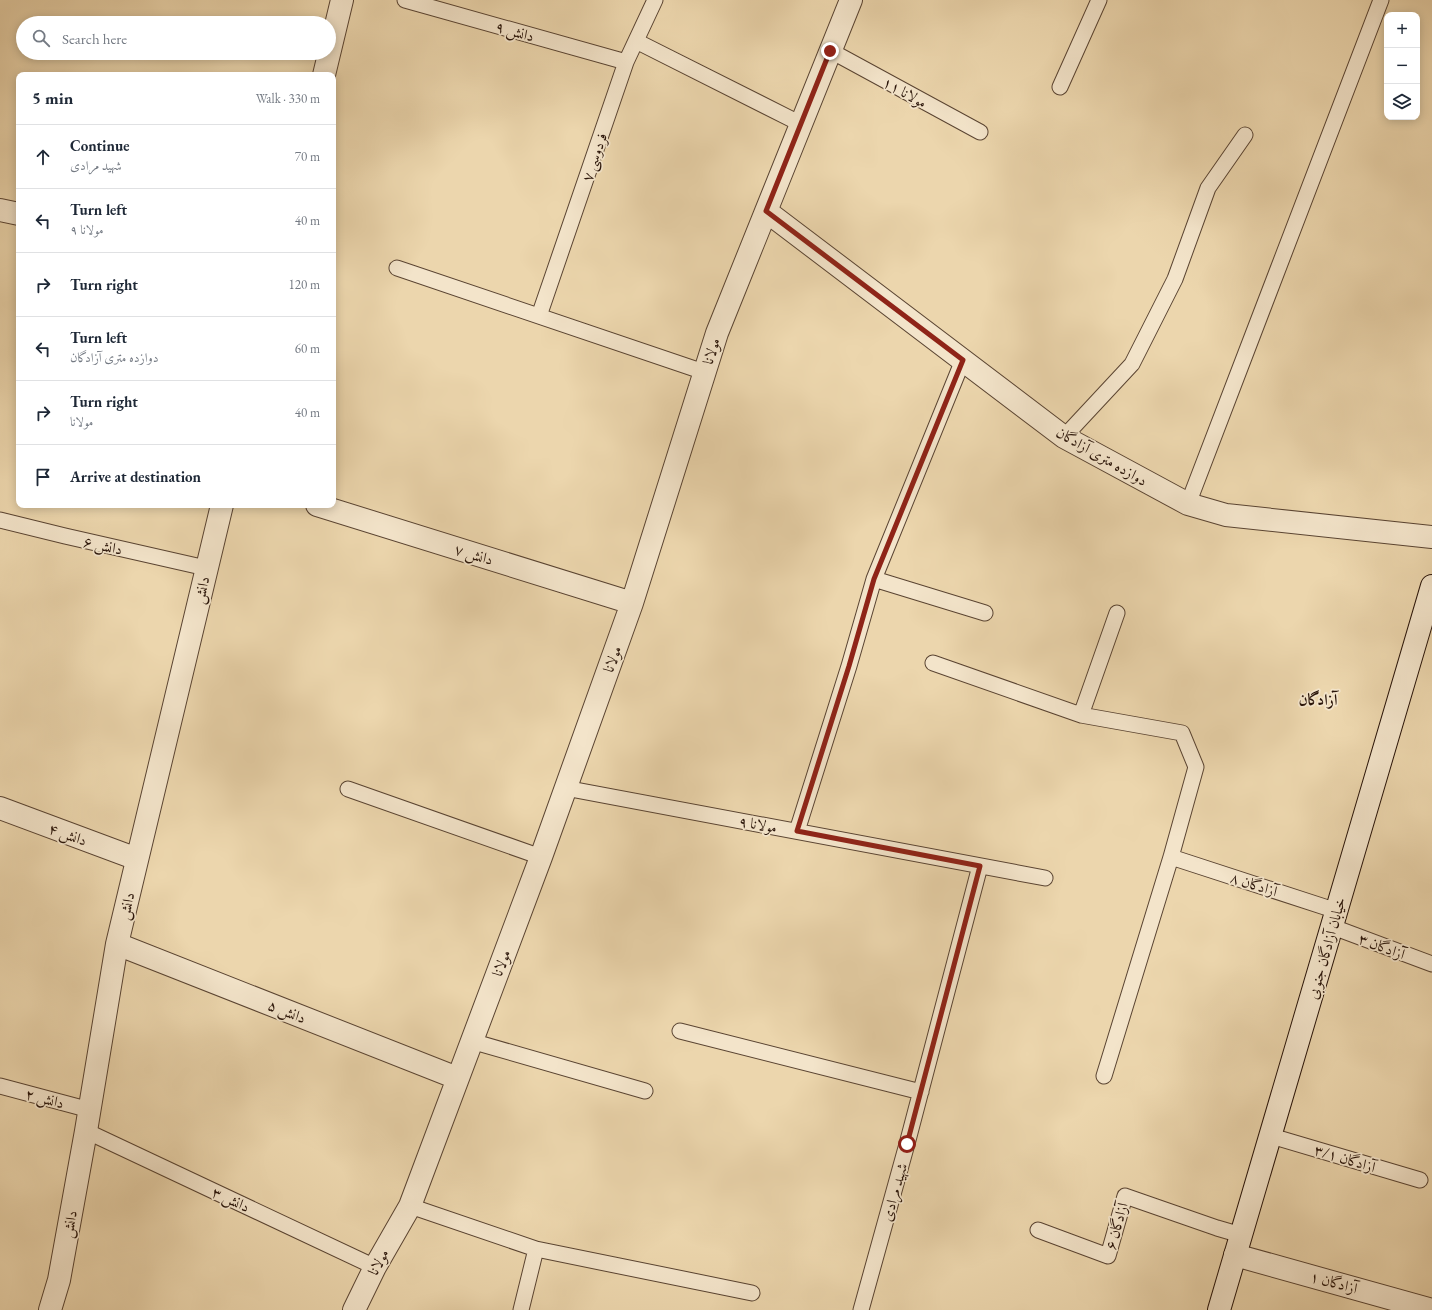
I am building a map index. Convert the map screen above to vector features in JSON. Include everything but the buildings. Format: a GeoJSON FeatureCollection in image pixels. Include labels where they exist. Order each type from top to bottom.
{"type":"FeatureCollection","features":[{"type":"Feature","properties":{"kind":"street"},"geometry":{"type":"LineString","coordinates":[[336,25],[342,0]]}},
{"type":"Feature","properties":{"kind":"street","name":"مولانا"},"geometry":{"type":"LineString","coordinates":[[354,1310],[375,1267],[410,1206],[541,857],[632,603],[717,333],[851,0]]}},
{"type":"Feature","properties":{"kind":"street"},"geometry":{"type":"LineString","coordinates":[[325,72],[328,60]]}},
{"type":"Feature","properties":{"kind":"street"},"geometry":{"type":"LineString","coordinates":[[0,210],[16,213]]}},
{"type":"Feature","properties":{"kind":"street","name":"دوازده متری آزادگان"},"geometry":{"type":"LineString","coordinates":[[766,211],[1064,437],[1188,504],[1226,514],[1432,537]]}},
{"type":"Feature","properties":{"kind":"street","name":"دانش"},"geometry":{"type":"LineString","coordinates":[[50,1310],[59,1280],[90,1110],[116,944],[221,508]]}},
{"type":"Feature","properties":{"kind":"street","name":"دانش ۷"},"geometry":{"type":"LineString","coordinates":[[327,508],[632,603]]}},
{"type":"Feature","properties":{"kind":"street","name":"خیابان آزادگان جنوبی"},"geometry":{"type":"LineString","coordinates":[[1219,1310],[1432,586]]}},
{"type":"Feature","properties":{"kind":"street","name":"دانش ۴"},"geometry":{"type":"LineString","coordinates":[[0,808],[137,859]]}},
{"type":"Feature","properties":{"kind":"street","name":"دانش ۵"},"geometry":{"type":"LineString","coordinates":[[116,944],[457,1078]]}},
{"type":"Feature","properties":{"kind":"street","name":"آزادگان ۱"},"geometry":{"type":"LineString","coordinates":[[1238,1245],[1432,1310]]}},
{"type":"Feature","properties":{"kind":"lane","name":"دانش ۹"},"geometry":{"type":"LineString","coordinates":[[405,0],[626,62]]}},
{"type":"Feature","properties":{"kind":"lane","name":"فردوسی ۷"},"geometry":{"type":"LineString","coordinates":[[539,316],[626,62],[655,0]]}},
{"type":"Feature","properties":{"kind":"lane"},"geometry":{"type":"LineString","coordinates":[[1060,87],[1099,0]]}},
{"type":"Feature","properties":{"kind":"lane"},"geometry":{"type":"LineString","coordinates":[[1188,504],[1381,0]]}},
{"type":"Feature","properties":{"kind":"lane"},"geometry":{"type":"LineString","coordinates":[[636,40],[801,124]]}},
{"type":"Feature","properties":{"kind":"lane","name":"مولانا ۱۱"},"geometry":{"type":"LineString","coordinates":[[830,51],[980,132]]}},
{"type":"Feature","properties":{"kind":"lane"},"geometry":{"type":"LineString","coordinates":[[1064,437],[1132,364],[1175,279],[1208,188],[1246,135]]}},
{"type":"Feature","properties":{"kind":"lane"},"geometry":{"type":"LineString","coordinates":[[397,268],[704,372]]}},
{"type":"Feature","properties":{"kind":"lane"},"geometry":{"type":"LineString","coordinates":[[797,831],[847,673],[874,579],[963,360]]}},
{"type":"Feature","properties":{"kind":"lane","name":"دانش ۶"},"geometry":{"type":"LineString","coordinates":[[0,520],[206,568]]}},
{"type":"Feature","properties":{"kind":"lane"},"geometry":{"type":"LineString","coordinates":[[874,579],[985,613]]}},
{"type":"Feature","properties":{"kind":"lane"},"geometry":{"type":"LineString","coordinates":[[1081,715],[1117,613]]}},
{"type":"Feature","properties":{"kind":"lane"},"geometry":{"type":"LineString","coordinates":[[933,663],[1081,715],[1182,733],[1196,767],[1171,857],[1104,1076]]}},
{"type":"Feature","properties":{"kind":"lane","name":"مولانا ۹"},"geometry":{"type":"LineString","coordinates":[[565,788],[1045,878]]}},
{"type":"Feature","properties":{"kind":"lane"},"geometry":{"type":"LineString","coordinates":[[348,789],[541,857]]}},
{"type":"Feature","properties":{"kind":"lane","name":"آزادگان ۸"},"geometry":{"type":"LineString","coordinates":[[1171,857],[1335,919]]}},
{"type":"Feature","properties":{"kind":"lane","name":"شهید مرادی"},"geometry":{"type":"LineString","coordinates":[[861,1310],[921,1092],[980,866]]}},
{"type":"Feature","properties":{"kind":"lane","name":"آزادگان ۳"},"geometry":{"type":"LineString","coordinates":[[1335,919],[1432,964]]}},
{"type":"Feature","properties":{"kind":"lane"},"geometry":{"type":"LineString","coordinates":[[680,1031],[921,1092]]}},
{"type":"Feature","properties":{"kind":"lane"},"geometry":{"type":"LineString","coordinates":[[471,1041],[645,1091]]}},
{"type":"Feature","properties":{"kind":"lane","name":"دانش ۲"},"geometry":{"type":"LineString","coordinates":[[0,1086],[90,1110]]}},
{"type":"Feature","properties":{"kind":"lane","name":"دانش ۳"},"geometry":{"type":"LineString","coordinates":[[86,1131],[375,1267]]}},
{"type":"Feature","properties":{"kind":"lane","name":"آزادگان ۳/۱"},"geometry":{"type":"LineString","coordinates":[[1271,1136],[1420,1180]]}},
{"type":"Feature","properties":{"kind":"lane","name":"آزادگان ۶"},"geometry":{"type":"LineString","coordinates":[[1038,1230],[1108,1256],[1125,1196],[1216,1228],[1238,1245]]}},
{"type":"Feature","properties":{"kind":"lane"},"geometry":{"type":"LineString","coordinates":[[410,1206],[536,1249],[752,1293]]}},
{"type":"Feature","properties":{"kind":"lane"},"geometry":{"type":"LineString","coordinates":[[520,1310],[536,1249]]}},
{"type":"Feature","properties":{"kind":"district","name":"آزادگان"},"geometry":{"type":"Point","coordinates":[1318,699]}},
{"type":"Feature","properties":{"kind":"route"},"geometry":{"type":"LineString","coordinates":[[830,51],[766,211],[963,360],[874,579],[849,666],[797,831],[980,866],[907,1144]]}}]}
